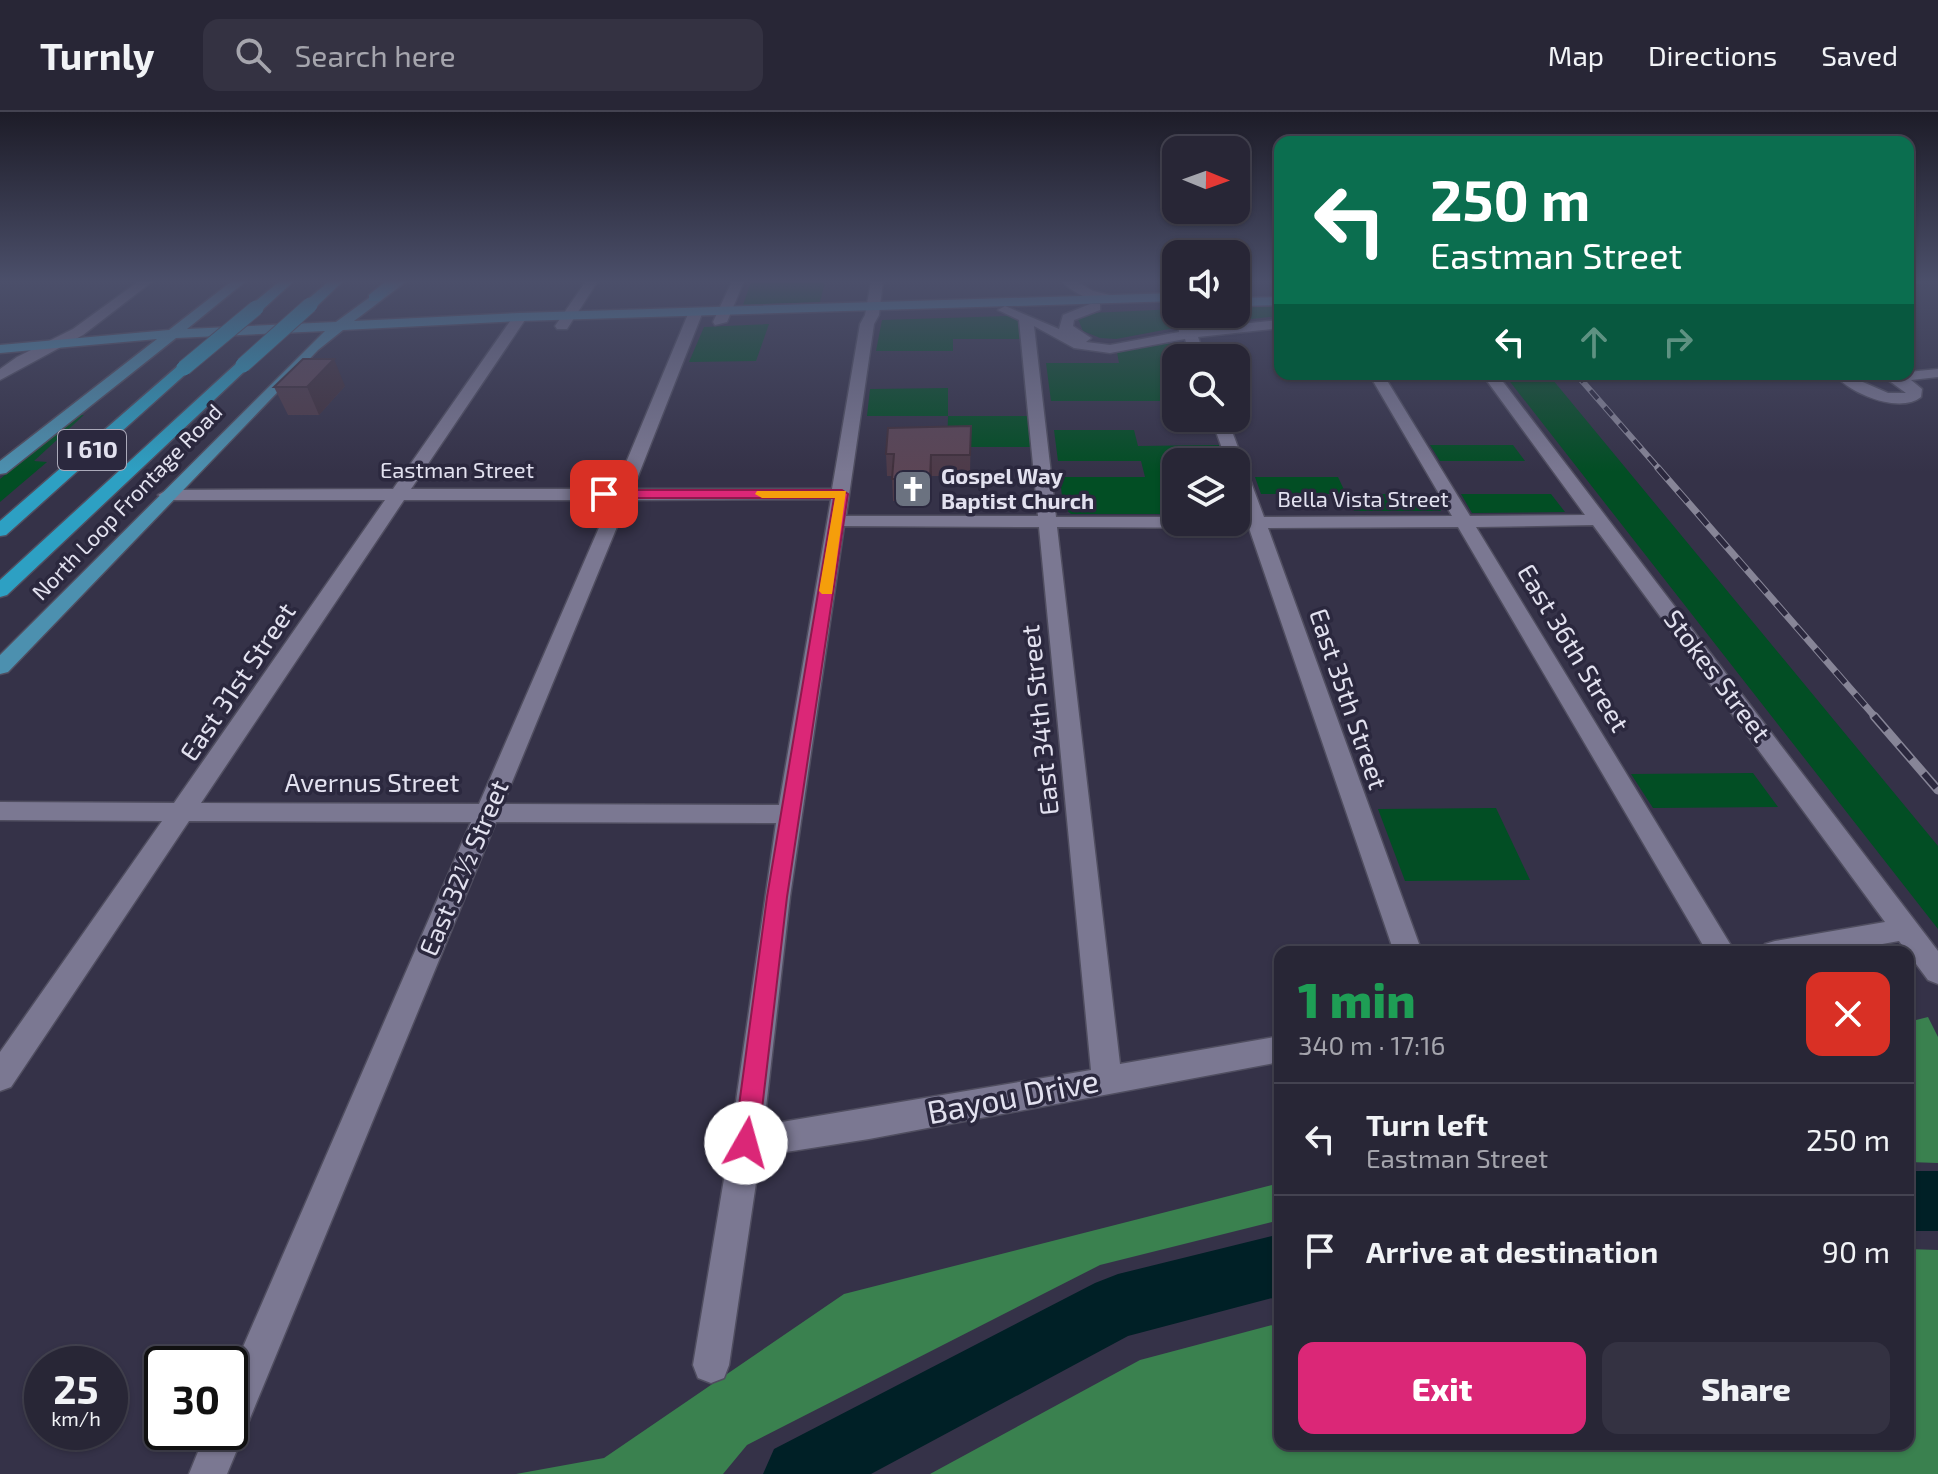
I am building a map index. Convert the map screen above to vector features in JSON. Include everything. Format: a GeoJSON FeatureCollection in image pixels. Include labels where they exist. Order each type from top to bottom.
{"type":"FeatureCollection","features":[{"type":"Feature","properties":{"kind":"highway","name":"I 610"},"geometry":{"type":"LineString","coordinates":[[0,531],[212,345]]}},
{"type":"Feature","properties":{"kind":"highway","name":"I 610"},"geometry":{"type":"LineString","coordinates":[[0,591],[266,345]]}},
{"type":"Feature","properties":{"kind":"main road"},"geometry":{"type":"LineString","coordinates":[[0,349],[60,345]]}},
{"type":"Feature","properties":{"kind":"main road"},"geometry":{"type":"LineString","coordinates":[[124,345],[174,345]]}},
{"type":"Feature","properties":{"kind":"main road","name":"North Loop Frontage Road"},"geometry":{"type":"LineString","coordinates":[[0,667],[167,495],[320,345]]}},
{"type":"Feature","properties":{"kind":"main road"},"geometry":{"type":"LineString","coordinates":[[0,469],[156,346]]}},
{"type":"Feature","properties":{"kind":"street"},"geometry":{"type":"LineString","coordinates":[[0,376],[52,345]]}},
{"type":"Feature","properties":{"kind":"street","name":"East 31st Street"},"geometry":{"type":"LineString","coordinates":[[0,1077],[502,345]]}},
{"type":"Feature","properties":{"kind":"street","name":"East 32½ Street"},"geometry":{"type":"LineString","coordinates":[[248,1378],[682,345]]}},
{"type":"Feature","properties":{"kind":"street"},"geometry":{"type":"LineString","coordinates":[[711,1365],[746,1143],[777,897],[864,345]]}},
{"type":"Feature","properties":{"kind":"street","name":"East 34th Street"},"geometry":{"type":"LineString","coordinates":[[1029,345],[1107,1080]]}},
{"type":"Feature","properties":{"kind":"street"},"geometry":{"type":"LineString","coordinates":[[1030,354],[1047,345]]}},
{"type":"Feature","properties":{"kind":"street"},"geometry":{"type":"LineString","coordinates":[[1065,345],[1118,349],[1135,345]]}},
{"type":"Feature","properties":{"kind":"street"},"geometry":{"type":"LineString","coordinates":[[1914,375],[1938,373]]}},
{"type":"Feature","properties":{"kind":"street","name":"East 36th Street"},"geometry":{"type":"LineString","coordinates":[[1380,380],[1717,946]]}},
{"type":"Feature","properties":{"kind":"street","name":"Stokes Street"},"geometry":{"type":"LineString","coordinates":[[1495,380],[1938,972]]}},
{"type":"Feature","properties":{"kind":"street"},"geometry":{"type":"LineString","coordinates":[[1861,380],[1849,381],[1874,395],[1898,399],[1913,397],[1914,389],[1901,380]]}},
{"type":"Feature","properties":{"kind":"street","name":"Eastman Street"},"geometry":{"type":"LineString","coordinates":[[167,495],[842,494]]}},
{"type":"Feature","properties":{"kind":"street","name":"East 35th Street"},"geometry":{"type":"LineString","coordinates":[[1250,505],[1406,946]]}},
{"type":"Feature","properties":{"kind":"street","name":"Bella Vista Street"},"geometry":{"type":"LineString","coordinates":[[838,521],[1256,523],[1600,520]]}},
{"type":"Feature","properties":{"kind":"street","name":"Avernus Street"},"geometry":{"type":"LineString","coordinates":[[0,811],[792,814]]}},
{"type":"Feature","properties":{"kind":"street"},"geometry":{"type":"LineString","coordinates":[[1809,946],[1905,929]]}},
{"type":"Feature","properties":{"kind":"street","name":"Bayou Drive"},"geometry":{"type":"LineString","coordinates":[[746,1143],[869,1124],[1274,1050]]}},
{"type":"Feature","properties":{"kind":"street"},"geometry":{"type":"LineString","coordinates":[[208,1474],[218,1450]]}},
{"type":"Feature","properties":{"kind":"green space"},"geometry":{"type":"Polygon","coordinates":[[[696,345],[762,345],[756,361],[689,362],[696,345]]]}},
{"type":"Feature","properties":{"kind":"green space"},"geometry":{"type":"Polygon","coordinates":[[[877,345],[953,345],[953,351],[876,351],[877,345]]]}},
{"type":"Feature","properties":{"kind":"green space"},"geometry":{"type":"Polygon","coordinates":[[[1162,345],[1162,401],[1051,401],[1046,363],[1119,363],[1117,352],[1162,345]]]}},
{"type":"Feature","properties":{"kind":"green space"},"geometry":{"type":"Polygon","coordinates":[[[1509,380],[1553,380],[1938,846],[1938,929],[1509,380]]]}},
{"type":"Feature","properties":{"kind":"green space"},"geometry":{"type":"Polygon","coordinates":[[[948,388],[948,416],[867,416],[870,389],[948,388]]]}},
{"type":"Feature","properties":{"kind":"green space"},"geometry":{"type":"Polygon","coordinates":[[[79,415],[84,415],[34,461],[47,462],[0,502],[0,479],[79,415]]]}},
{"type":"Feature","properties":{"kind":"green space"},"geometry":{"type":"Polygon","coordinates":[[[948,416],[1029,416],[1032,447],[947,447],[948,416]]]}},
{"type":"Feature","properties":{"kind":"green space"},"geometry":{"type":"Polygon","coordinates":[[[1054,430],[1134,430],[1138,446],[1219,445],[1220,448],[1162,448],[1162,514],[1071,514],[1063,507],[1060,477],[1145,477],[1141,461],[1058,461],[1054,430]]]}},
{"type":"Feature","properties":{"kind":"green space"},"geometry":{"type":"Polygon","coordinates":[[[1430,445],[1513,445],[1525,461],[1440,461],[1430,445]]]}},
{"type":"Feature","properties":{"kind":"green space"},"geometry":{"type":"Polygon","coordinates":[[[1255,477],[1338,477],[1346,494],[1261,494],[1255,477]]]}},
{"type":"Feature","properties":{"kind":"green space"},"geometry":{"type":"Polygon","coordinates":[[[1346,494],[1431,494],[1441,511],[1354,511],[1346,494]]]}},
{"type":"Feature","properties":{"kind":"green space"},"geometry":{"type":"Polygon","coordinates":[[[1461,494],[1551,494],[1565,512],[1472,513],[1461,494]]]}},
{"type":"Feature","properties":{"kind":"green space"},"geometry":{"type":"Polygon","coordinates":[[[1753,773],[1778,807],[1653,808],[1631,774],[1753,773]]]}},
{"type":"Feature","properties":{"kind":"green space"},"geometry":{"type":"Polygon","coordinates":[[[1496,808],[1530,880],[1405,881],[1378,809],[1496,808]]]}},
{"type":"Feature","properties":{"kind":"green space"},"geometry":{"type":"Polygon","coordinates":[[[1928,1017],[1938,1037],[1938,1163],[1914,1162],[1914,1020],[1928,1017]]]}},
{"type":"Feature","properties":{"kind":"green space"},"geometry":{"type":"Polygon","coordinates":[[[1274,1185],[1274,1222],[1100,1265],[747,1445],[723,1474],[516,1474],[604,1458],[844,1294],[1274,1185]]]}},
{"type":"Feature","properties":{"kind":"green space"},"geometry":{"type":"Polygon","coordinates":[[[1914,1249],[1938,1250],[1938,1474],[930,1474],[1140,1360],[1274,1325],[1274,1450],[1914,1450],[1914,1249]]]}},
{"type":"Feature","properties":{"kind":"building"},"geometry":{"type":"Polygon","coordinates":[[[303,359],[334,359],[307,387],[274,387],[303,359]]]}},
{"type":"Feature","properties":{"kind":"building"},"geometry":{"type":"Polygon","coordinates":[[[971,426],[970,455],[931,455],[930,480],[923,480],[922,484],[897,484],[898,479],[892,479],[894,454],[886,454],[888,428],[971,426]]]}},
{"type":"Feature","properties":{"kind":"waterway"},"geometry":{"type":"LineString","coordinates":[[1914,1201],[1938,1201]]}},
{"type":"Feature","properties":{"kind":"waterway"},"geometry":{"type":"LineString","coordinates":[[799,1474],[1118,1306],[1274,1267]]}},
{"type":"Feature","properties":{"kind":"railway"},"geometry":{"type":"LineString","coordinates":[[1581,380],[1660,470]]}},
{"type":"Feature","properties":{"kind":"railway"},"geometry":{"type":"LineString","coordinates":[[1658,468],[1876,718]]}},
{"type":"Feature","properties":{"kind":"railway"},"geometry":{"type":"LineString","coordinates":[[1874,716],[1938,790]]}},
{"type":"Feature","properties":{"kind":"slow traffic"},"geometry":{"type":"LineString","coordinates":[[762,494],[842,494],[827,591]]}},
{"type":"Feature","properties":{"kind":"place","name":"Gospel Way Baptist Church"},"geometry":{"type":"Point","coordinates":[913,489]}},
{"type":"Feature","properties":{"kind":"route"},"geometry":{"type":"LineString","coordinates":[[604,494],[842,494],[777,897],[746,1143]]}}]}
